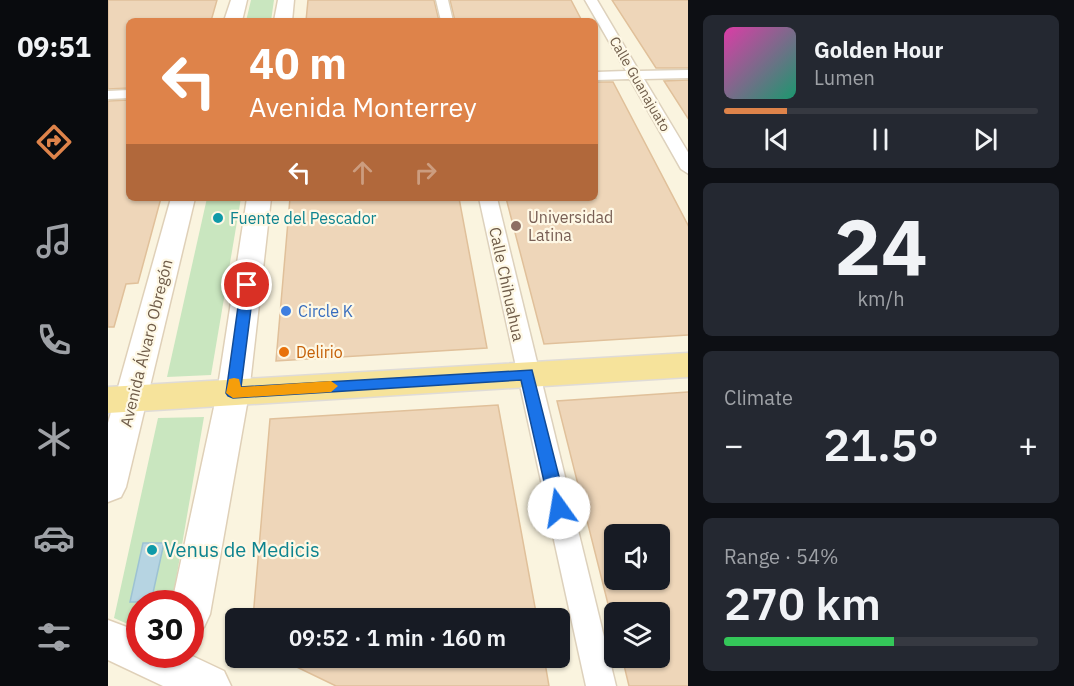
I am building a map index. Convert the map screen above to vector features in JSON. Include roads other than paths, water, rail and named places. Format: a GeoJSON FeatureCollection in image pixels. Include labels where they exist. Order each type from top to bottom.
{"type":"FeatureCollection","features":[{"type":"Feature","properties":{"kind":"main road"},"geometry":{"type":"LineString","coordinates":[[233,18],[239,0]]}},
{"type":"Feature","properties":{"kind":"main road"},"geometry":{"type":"LineString","coordinates":[[283,18],[286,0]]}},
{"type":"Feature","properties":{"kind":"main road","name":"Avenida Álvaro Obregón"},"geometry":{"type":"LineString","coordinates":[[108,487],[120,399],[182,201]]}},
{"type":"Feature","properties":{"kind":"main road"},"geometry":{"type":"LineString","coordinates":[[195,590],[233,393],[259,201]]}},
{"type":"Feature","properties":{"kind":"main road"},"geometry":{"type":"LineString","coordinates":[[120,399],[688,365]]}},
{"type":"Feature","properties":{"kind":"main road"},"geometry":{"type":"LineString","coordinates":[[108,640],[126,647]]}},
{"type":"Feature","properties":{"kind":"street"},"geometry":{"type":"LineString","coordinates":[[442,0],[446,18]]}},
{"type":"Feature","properties":{"kind":"street","name":"Calle Guanajuato"},"geometry":{"type":"LineString","coordinates":[[591,0],[688,169]]}},
{"type":"Feature","properties":{"kind":"street"},"geometry":{"type":"LineString","coordinates":[[598,76],[688,74]]}},
{"type":"Feature","properties":{"kind":"street"},"geometry":{"type":"LineString","coordinates":[[108,95],[126,94]]}},
{"type":"Feature","properties":{"kind":"street","name":"Calle Chihuahua"},"geometry":{"type":"LineString","coordinates":[[489,201],[601,686]]}},
{"type":"Feature","properties":{"kind":"water"},"geometry":{"type":"Polygon","coordinates":[[[143,543],[164,543],[154,590],[133,590],[143,543]]]}},
{"type":"Feature","properties":{"kind":"place","name":"Fuente del Pescador"},"geometry":{"type":"Point","coordinates":[218,218]}},
{"type":"Feature","properties":{"kind":"place","name":"Universidad Latina"},"geometry":{"type":"Point","coordinates":[516,226]}},
{"type":"Feature","properties":{"kind":"place","name":"Circle K"},"geometry":{"type":"Point","coordinates":[286,311]}},
{"type":"Feature","properties":{"kind":"place","name":"Delirio"},"geometry":{"type":"Point","coordinates":[284,352]}},
{"type":"Feature","properties":{"kind":"place","name":"Venus de Medicis"},"geometry":{"type":"Point","coordinates":[152,550]}}]}
